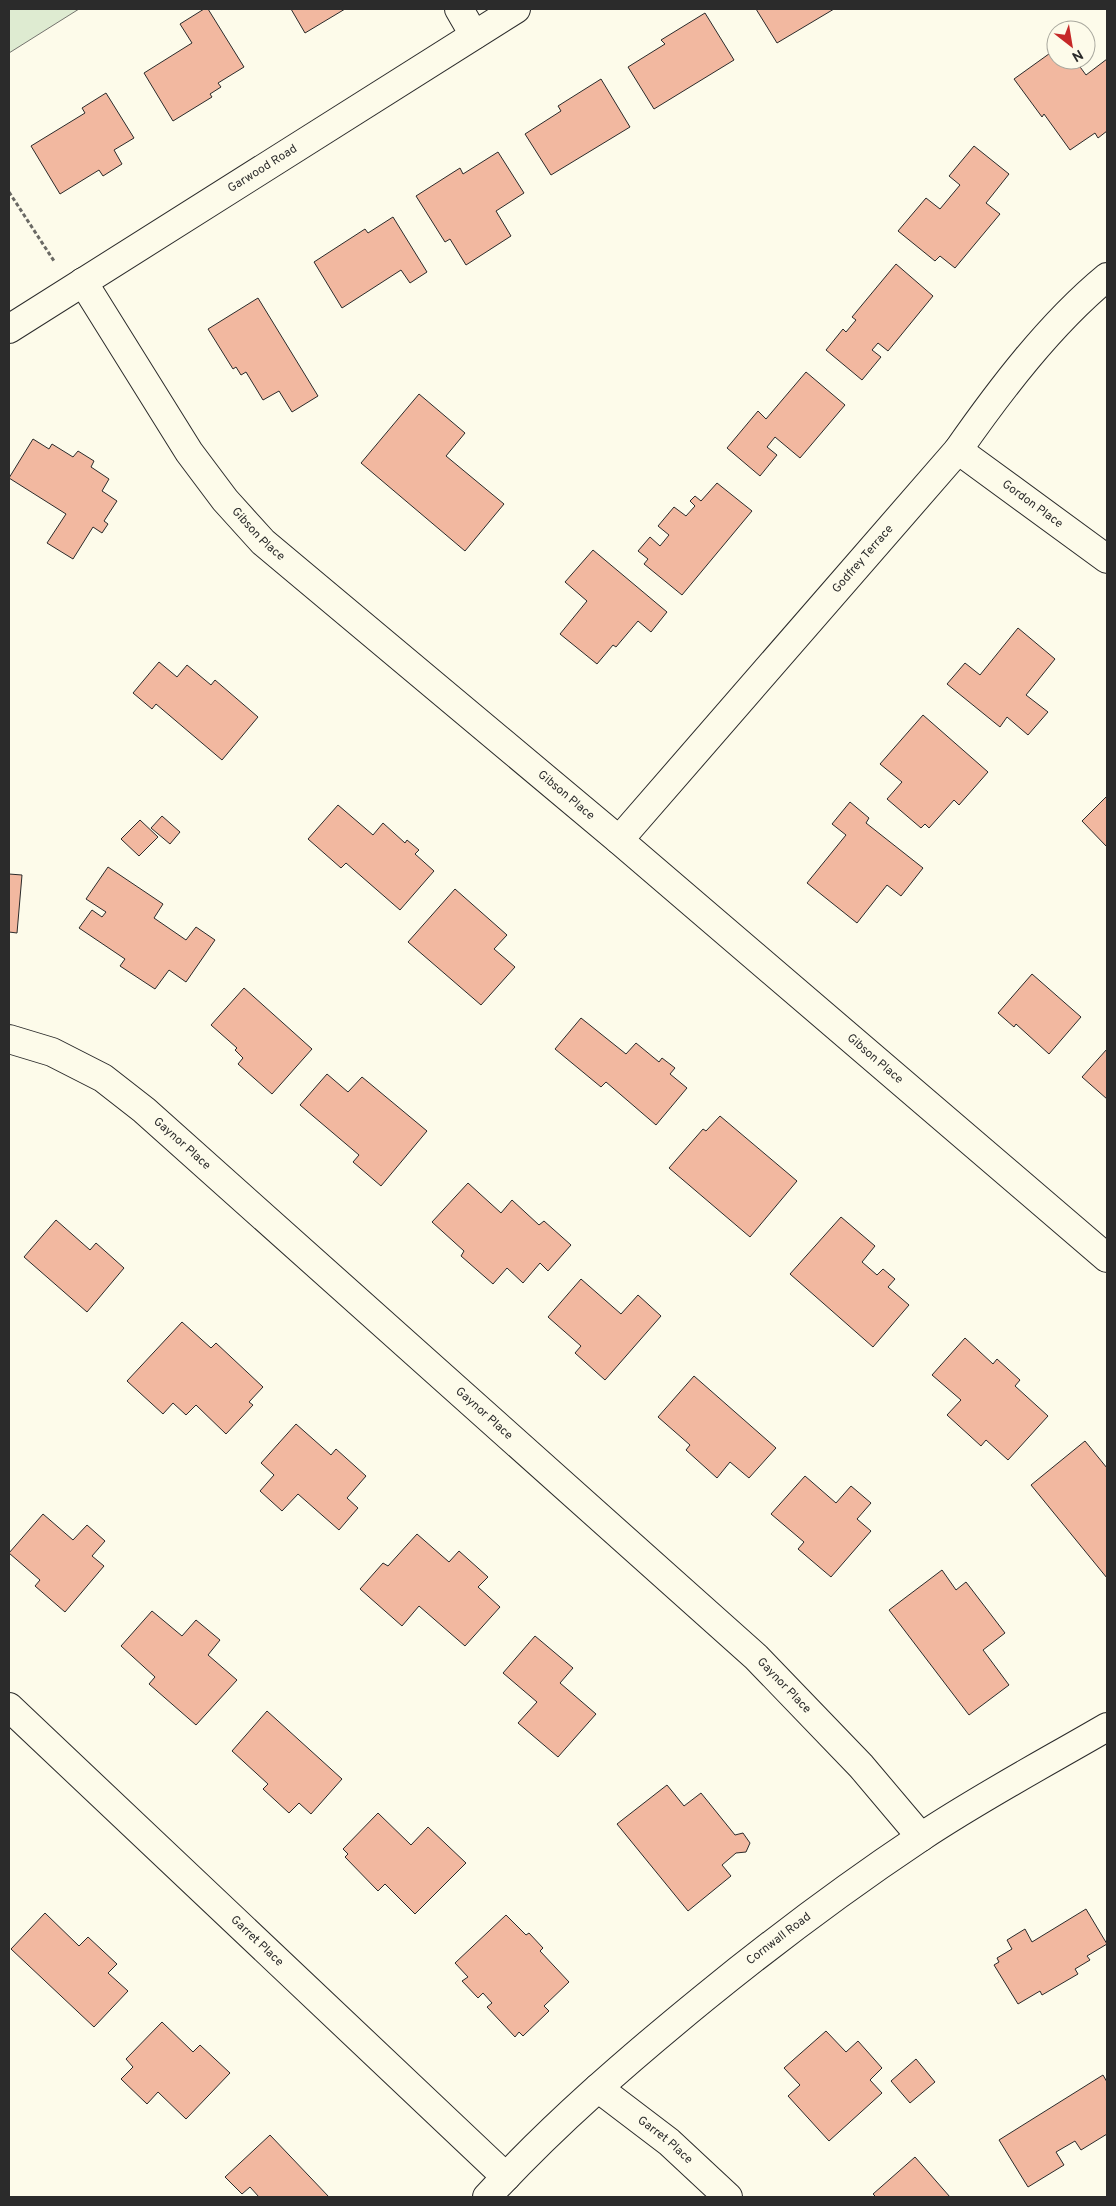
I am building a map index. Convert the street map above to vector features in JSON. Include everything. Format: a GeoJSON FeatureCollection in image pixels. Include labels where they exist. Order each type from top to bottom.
{"type":"FeatureCollection","features":[{"type":"Feature","properties":{"kind":"street"},"geometry":{"type":"LineString","coordinates":[[459,9],[474,35]]}},
{"type":"Feature","properties":{"kind":"street","name":"Garwood Road"},"geometry":{"type":"LineString","coordinates":[[9,329],[516,9]]}},
{"type":"Feature","properties":{"kind":"street","name":"Godfrey Terrace"},"geometry":{"type":"LineString","coordinates":[[619,840],[958,450],[987,409],[1039,344],[1107,277]]}},
{"type":"Feature","properties":{"kind":"street","name":"Gibson Place"},"geometry":{"type":"LineString","coordinates":[[78,286],[189,452],[225,500],[263,542],[619,840],[1107,1258]]}},
{"type":"Feature","properties":{"kind":"street","name":"Gordon Place"},"geometry":{"type":"LineString","coordinates":[[958,450],[1107,559]]}},
{"type":"Feature","properties":{"kind":"street","name":"Gaynor Place"},"geometry":{"type":"LineString","coordinates":[[9,1039],[52,1052],[103,1078],[144,1110],[756,1656],[862,1766],[921,1837]]}},
{"type":"Feature","properties":{"kind":"street","name":"Garret Place"},"geometry":{"type":"LineString","coordinates":[[9,1707],[506,2176]]}},
{"type":"Feature","properties":{"kind":"street","name":"Cornwall Road"},"geometry":{"type":"LineString","coordinates":[[487,2197],[506,2176],[598,2088],[645,2046],[782,1935],[921,1837],[1107,1727]]}},
{"type":"Feature","properties":{"kind":"street","name":"Garret Place"},"geometry":{"type":"LineString","coordinates":[[598,2088],[668,2142],[728,2197]]}},
{"type":"Feature","properties":{"kind":"path"},"geometry":{"type":"LineString","coordinates":[[9,192],[78,286]]}},
{"type":"Feature","properties":{"kind":"green space"},"geometry":{"type":"Polygon","coordinates":[[[9,9],[79,9],[9,53],[9,9]]]}},
{"type":"Feature","properties":{"kind":"building"},"geometry":{"type":"Polygon","coordinates":[[[204,9],[208,9],[244,67],[218,83],[221,87],[210,94],[212,97],[173,121],[144,73],[192,43],[180,24],[204,9]]]}},
{"type":"Feature","properties":{"kind":"building"},"geometry":{"type":"Polygon","coordinates":[[[291,9],[345,9],[305,33],[291,9]]]}},
{"type":"Feature","properties":{"kind":"building"},"geometry":{"type":"Polygon","coordinates":[[[756,9],[834,9],[777,43],[756,9]]]}},
{"type":"Feature","properties":{"kind":"building"},"geometry":{"type":"Polygon","coordinates":[[[705,13],[734,60],[654,109],[628,67],[665,44],[661,40],[705,13]]]}},
{"type":"Feature","properties":{"kind":"building"},"geometry":{"type":"Polygon","coordinates":[[[1046,56],[1046,70],[1082,70],[1086,75],[1093,70],[1096,70],[1096,67],[1107,59],[1107,131],[1098,138],[1095,133],[1070,150],[1044,114],[1042,117],[1014,79],[1046,56]]]}},
{"type":"Feature","properties":{"kind":"building"},"geometry":{"type":"Polygon","coordinates":[[[601,79],[630,127],[551,175],[525,134],[561,111],[558,106],[601,79]]]}},
{"type":"Feature","properties":{"kind":"building"},"geometry":{"type":"Polygon","coordinates":[[[106,93],[134,138],[114,150],[122,164],[103,176],[99,170],[60,194],[31,146],[85,113],[82,108],[106,93]]]}},
{"type":"Feature","properties":{"kind":"building"},"geometry":{"type":"Polygon","coordinates":[[[974,146],[1009,174],[986,203],[1000,214],[955,268],[940,256],[935,261],[898,231],[926,198],[940,209],[960,185],[949,176],[974,146]]]}},
{"type":"Feature","properties":{"kind":"building"},"geometry":{"type":"Polygon","coordinates":[[[498,152],[524,193],[496,211],[511,236],[466,265],[450,239],[445,242],[416,196],[460,168],[463,174],[498,152]]]}},
{"type":"Feature","properties":{"kind":"building"},"geometry":{"type":"Polygon","coordinates":[[[393,217],[427,272],[410,283],[401,270],[342,308],[314,262],[365,229],[368,233],[393,217]]]}},
{"type":"Feature","properties":{"kind":"building"},"geometry":{"type":"Polygon","coordinates":[[[896,264],[933,296],[888,351],[878,343],[872,350],[881,357],[862,380],[826,350],[843,329],[846,332],[856,320],[852,317],[896,264]]]}},
{"type":"Feature","properties":{"kind":"building"},"geometry":{"type":"Polygon","coordinates":[[[258,298],[318,396],[292,412],[279,391],[263,400],[246,372],[241,375],[236,367],[233,369],[208,329],[258,298]]]}},
{"type":"Feature","properties":{"kind":"building"},"geometry":{"type":"Polygon","coordinates":[[[806,372],[845,405],[800,458],[775,437],[767,447],[777,455],[760,476],[727,448],[758,411],[766,419],[806,372]]]}},
{"type":"Feature","properties":{"kind":"building"},"geometry":{"type":"Polygon","coordinates":[[[419,394],[465,433],[446,456],[504,504],[465,551],[361,463],[419,394]]]}},
{"type":"Feature","properties":{"kind":"building"},"geometry":{"type":"Polygon","coordinates":[[[33,439],[49,449],[52,444],[73,457],[78,451],[94,461],[91,467],[109,479],[102,491],[117,501],[104,521],[108,524],[102,533],[93,527],[73,559],[47,543],[66,514],[9,478],[33,439]]]}},
{"type":"Feature","properties":{"kind":"building"},"geometry":{"type":"Polygon","coordinates":[[[717,483],[752,511],[682,595],[644,564],[648,559],[638,551],[650,537],[660,546],[669,535],[658,526],[674,507],[686,516],[695,506],[690,501],[695,496],[701,501],[717,483]]]}},
{"type":"Feature","properties":{"kind":"building"},"geometry":{"type":"Polygon","coordinates":[[[593,550],[667,612],[651,632],[638,621],[616,647],[613,645],[597,664],[560,634],[587,601],[565,582],[593,550]]]}},
{"type":"Feature","properties":{"kind":"building"},"geometry":{"type":"Polygon","coordinates":[[[1018,628],[1055,659],[1026,695],[1048,712],[1028,735],[1007,717],[1000,727],[947,684],[965,663],[980,675],[1018,628]]]}},
{"type":"Feature","properties":{"kind":"building"},"geometry":{"type":"Polygon","coordinates":[[[159,662],[177,677],[187,665],[211,685],[215,680],[258,717],[222,760],[156,704],[152,709],[133,693],[159,662]]]}},
{"type":"Feature","properties":{"kind":"building"},"geometry":{"type":"Polygon","coordinates":[[[923,715],[988,772],[959,805],[954,800],[929,828],[925,824],[921,828],[887,799],[902,782],[880,764],[923,715]]]}},
{"type":"Feature","properties":{"kind":"building"},"geometry":{"type":"Polygon","coordinates":[[[1107,796],[1107,847],[1082,821],[1107,796]]]}},
{"type":"Feature","properties":{"kind":"building"},"geometry":{"type":"Polygon","coordinates":[[[850,802],[869,818],[866,823],[923,868],[901,896],[887,885],[857,923],[807,883],[846,835],[832,824],[850,802]]]}},
{"type":"Feature","properties":{"kind":"building"},"geometry":{"type":"Polygon","coordinates":[[[338,805],[373,835],[383,823],[405,843],[407,840],[419,850],[415,854],[434,871],[400,910],[346,863],[341,868],[308,839],[338,805]]]}},
{"type":"Feature","properties":{"kind":"building"},"geometry":{"type":"Polygon","coordinates":[[[162,816],[180,832],[170,844],[151,828],[162,816]]]}},
{"type":"Feature","properties":{"kind":"building"},"geometry":{"type":"Polygon","coordinates":[[[140,820],[158,837],[139,856],[121,839],[140,820]]]}},
{"type":"Feature","properties":{"kind":"building"},"geometry":{"type":"Polygon","coordinates":[[[108,867],[163,904],[154,918],[186,940],[196,927],[215,940],[186,982],[169,970],[155,989],[120,966],[125,959],[79,928],[92,910],[102,917],[106,912],[86,899],[108,867]]]}},
{"type":"Feature","properties":{"kind":"building"},"geometry":{"type":"Polygon","coordinates":[[[9,874],[22,875],[17,933],[9,932],[9,874]]]}},
{"type":"Feature","properties":{"kind":"building"},"geometry":{"type":"Polygon","coordinates":[[[455,889],[507,935],[494,949],[515,967],[481,1005],[408,942],[455,889]]]}},
{"type":"Feature","properties":{"kind":"building"},"geometry":{"type":"Polygon","coordinates":[[[1032,974],[1081,1017],[1049,1054],[1016,1024],[1014,1027],[998,1013],[1032,974]]]}},
{"type":"Feature","properties":{"kind":"building"},"geometry":{"type":"Polygon","coordinates":[[[244,988],[312,1049],[272,1094],[238,1064],[243,1058],[235,1050],[237,1048],[211,1025],[244,988]]]}},
{"type":"Feature","properties":{"kind":"building"},"geometry":{"type":"Polygon","coordinates":[[[581,1018],[626,1054],[636,1043],[659,1062],[662,1058],[675,1068],[670,1074],[687,1088],[656,1125],[606,1082],[601,1087],[555,1049],[581,1018]]]}},
{"type":"Feature","properties":{"kind":"building"},"geometry":{"type":"Polygon","coordinates":[[[1107,1049],[1107,1099],[1082,1077],[1107,1049]]]}},
{"type":"Feature","properties":{"kind":"building"},"geometry":{"type":"Polygon","coordinates":[[[327,1074],[348,1092],[362,1077],[427,1131],[381,1186],[353,1162],[359,1155],[300,1105],[327,1074]]]}},
{"type":"Feature","properties":{"kind":"building"},"geometry":{"type":"Polygon","coordinates":[[[720,1116],[797,1181],[750,1237],[669,1168],[703,1129],[706,1131],[720,1116]]]}},
{"type":"Feature","properties":{"kind":"building"},"geometry":{"type":"Polygon","coordinates":[[[468,1183],[501,1213],[512,1200],[539,1225],[544,1221],[571,1245],[548,1271],[540,1263],[523,1283],[507,1268],[493,1284],[461,1256],[464,1251],[432,1222],[468,1183]]]}},
{"type":"Feature","properties":{"kind":"building"},"geometry":{"type":"Polygon","coordinates":[[[841,1217],[875,1246],[862,1262],[877,1275],[883,1269],[895,1279],[888,1287],[909,1305],[873,1347],[790,1274],[841,1217]]]}},
{"type":"Feature","properties":{"kind":"building"},"geometry":{"type":"Polygon","coordinates":[[[56,1220],[90,1250],[96,1243],[124,1268],[87,1312],[24,1257],[56,1220]]]}},
{"type":"Feature","properties":{"kind":"building"},"geometry":{"type":"Polygon","coordinates":[[[581,1279],[621,1314],[638,1295],[661,1316],[605,1380],[575,1353],[581,1346],[548,1317],[581,1279]]]}},
{"type":"Feature","properties":{"kind":"building"},"geometry":{"type":"Polygon","coordinates":[[[182,1322],[211,1348],[216,1343],[263,1387],[249,1402],[253,1405],[226,1434],[196,1405],[186,1415],[173,1403],[163,1414],[127,1381],[182,1322]]]}},
{"type":"Feature","properties":{"kind":"building"},"geometry":{"type":"Polygon","coordinates":[[[965,1338],[993,1364],[997,1359],[1020,1380],[1015,1386],[1048,1416],[1008,1460],[986,1440],[981,1446],[947,1415],[961,1400],[932,1375],[965,1338]]]}},
{"type":"Feature","properties":{"kind":"building"},"geometry":{"type":"Polygon","coordinates":[[[694,1376],[776,1448],[749,1478],[730,1462],[717,1478],[686,1450],[690,1445],[658,1417],[694,1376]]]}},
{"type":"Feature","properties":{"kind":"building"},"geometry":{"type":"Polygon","coordinates":[[[296,1424],[331,1455],[336,1449],[366,1476],[347,1498],[358,1508],[339,1530],[298,1494],[282,1511],[260,1491],[274,1475],[261,1463],[296,1424]]]}},
{"type":"Feature","properties":{"kind":"building"},"geometry":{"type":"Polygon","coordinates":[[[1085,1441],[1107,1468],[1107,1578],[1031,1485],[1085,1441]]]}},
{"type":"Feature","properties":{"kind":"building"},"geometry":{"type":"Polygon","coordinates":[[[805,1476],[836,1503],[851,1486],[871,1503],[857,1519],[871,1531],[831,1577],[798,1549],[804,1542],[771,1514],[805,1476]]]}},
{"type":"Feature","properties":{"kind":"building"},"geometry":{"type":"Polygon","coordinates":[[[43,1514],[73,1540],[87,1525],[105,1541],[92,1556],[104,1566],[65,1612],[35,1586],[40,1580],[9,1553],[43,1514]]]}},
{"type":"Feature","properties":{"kind":"building"},"geometry":{"type":"Polygon","coordinates":[[[417,1534],[449,1562],[459,1551],[488,1577],[478,1587],[500,1607],[465,1646],[419,1606],[402,1626],[360,1589],[383,1563],[388,1566],[417,1534]]]}},
{"type":"Feature","properties":{"kind":"building"},"geometry":{"type":"Polygon","coordinates":[[[942,1570],[956,1590],[966,1582],[1005,1633],[983,1650],[1009,1685],[969,1715],[889,1610],[942,1570]]]}},
{"type":"Feature","properties":{"kind":"building"},"geometry":{"type":"Polygon","coordinates":[[[152,1611],[182,1636],[196,1620],[220,1640],[208,1655],[237,1680],[196,1725],[149,1684],[155,1677],[121,1646],[152,1611]]]}},
{"type":"Feature","properties":{"kind":"building"},"geometry":{"type":"Polygon","coordinates":[[[535,1636],[573,1668],[560,1683],[596,1714],[558,1757],[518,1723],[537,1702],[503,1673],[535,1636]]]}},
{"type":"Feature","properties":{"kind":"building"},"geometry":{"type":"Polygon","coordinates":[[[267,1711],[342,1779],[311,1814],[299,1803],[289,1813],[263,1789],[268,1784],[232,1751],[267,1711]]]}},
{"type":"Feature","properties":{"kind":"building"},"geometry":{"type":"Polygon","coordinates":[[[667,1785],[684,1806],[701,1793],[735,1835],[743,1833],[750,1843],[746,1852],[736,1853],[722,1865],[731,1876],[688,1911],[617,1824],[667,1785]]]}},
{"type":"Feature","properties":{"kind":"building"},"geometry":{"type":"Polygon","coordinates":[[[378,1813],[411,1845],[428,1827],[466,1863],[415,1914],[385,1884],[378,1891],[345,1857],[348,1854],[343,1849],[378,1813]]]}},
{"type":"Feature","properties":{"kind":"building"},"geometry":{"type":"Polygon","coordinates":[[[1086,1909],[1107,1944],[1087,1956],[1090,1960],[1075,1969],[1078,1974],[1042,1995],[1040,1991],[1018,2004],[994,1965],[999,1962],[997,1958],[1012,1949],[1007,1940],[1025,1929],[1032,1942],[1086,1909]]]}},
{"type":"Feature","properties":{"kind":"building"},"geometry":{"type":"Polygon","coordinates":[[[45,1913],[79,1946],[88,1937],[117,1964],[108,1973],[128,1991],[94,2027],[11,1949],[45,1913]]]}},
{"type":"Feature","properties":{"kind":"building"},"geometry":{"type":"Polygon","coordinates":[[[506,1915],[526,1935],[529,1933],[543,1948],[540,1951],[569,1982],[544,2006],[549,2011],[523,2036],[519,2032],[515,2037],[487,2007],[492,2003],[483,1993],[478,1998],[462,1981],[468,1977],[455,1963],[506,1915]]]}},
{"type":"Feature","properties":{"kind":"building"},"geometry":{"type":"Polygon","coordinates":[[[162,2022],[193,2052],[200,2045],[230,2073],[186,2119],[158,2092],[147,2104],[121,2079],[133,2067],[126,2059],[162,2022]]]}},
{"type":"Feature","properties":{"kind":"building"},"geometry":{"type":"Polygon","coordinates":[[[826,2031],[846,2052],[858,2041],[882,2068],[870,2080],[882,2093],[829,2141],[788,2096],[800,2085],[784,2068],[826,2031]]]}},
{"type":"Feature","properties":{"kind":"building"},"geometry":{"type":"Polygon","coordinates":[[[916,2059],[935,2082],[910,2103],[891,2081],[916,2059]]]}},
{"type":"Feature","properties":{"kind":"building"},"geometry":{"type":"Polygon","coordinates":[[[1103,2075],[1107,2082],[1107,2134],[1081,2150],[1075,2141],[1056,2152],[1064,2165],[1028,2187],[999,2140],[1103,2075]]]}},
{"type":"Feature","properties":{"kind":"building"},"geometry":{"type":"Polygon","coordinates":[[[270,2135],[329,2197],[259,2197],[250,2187],[242,2194],[225,2177],[270,2135]]]}},
{"type":"Feature","properties":{"kind":"building"},"geometry":{"type":"Polygon","coordinates":[[[915,2157],[950,2197],[876,2197],[873,2194],[915,2157]]]}}]}
